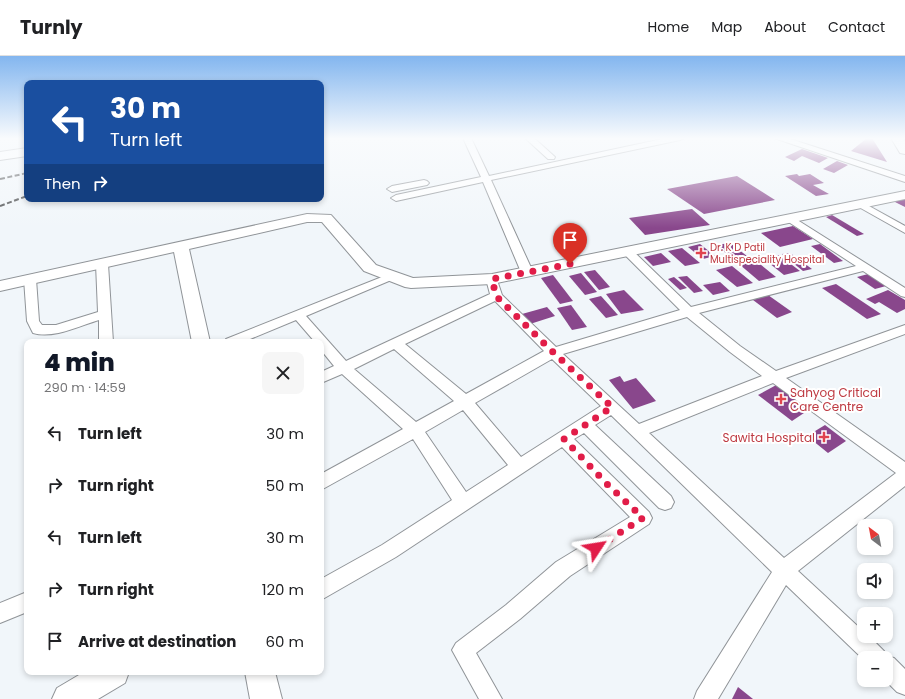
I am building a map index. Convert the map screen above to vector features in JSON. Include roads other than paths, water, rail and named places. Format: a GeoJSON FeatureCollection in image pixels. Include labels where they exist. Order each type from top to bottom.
{"type":"FeatureCollection","features":[{"type":"Feature","properties":{"kind":"main road"},"geometry":{"type":"LineString","coordinates":[[0,286],[307,218],[326,218],[370,268],[411,283],[492,279],[905,195]]}},
{"type":"Feature","properties":{"kind":"main road"},"geometry":{"type":"LineString","coordinates":[[181,247],[200,339]]}},
{"type":"Feature","properties":{"kind":"main road"},"geometry":{"type":"LineString","coordinates":[[68,699],[109,675]]}},
{"type":"Feature","properties":{"kind":"main road"},"geometry":{"type":"LineString","coordinates":[[261,675],[266,699]]}},
{"type":"Feature","properties":{"kind":"street"},"geometry":{"type":"LineString","coordinates":[[481,168],[527,272]]}},
{"type":"Feature","properties":{"kind":"street"},"geometry":{"type":"LineString","coordinates":[[396,198],[512,168]]}},
{"type":"Feature","properties":{"kind":"street"},"geometry":{"type":"LineString","coordinates":[[392,189],[521,168]]}},
{"type":"Feature","properties":{"kind":"street"},"geometry":{"type":"LineString","coordinates":[[871,168],[905,179]]}},
{"type":"Feature","properties":{"kind":"street"},"geometry":{"type":"LineString","coordinates":[[889,168],[905,173]]}},
{"type":"Feature","properties":{"kind":"street"},"geometry":{"type":"LineString","coordinates":[[860,204],[905,230]]}},
{"type":"Feature","properties":{"kind":"street"},"geometry":{"type":"LineString","coordinates":[[791,219],[905,292]]}},
{"type":"Feature","properties":{"kind":"street"},"geometry":{"type":"LineString","coordinates":[[628,252],[689,312],[774,377],[905,471]]}},
{"type":"Feature","properties":{"kind":"street"},"geometry":{"type":"LineString","coordinates":[[102,264],[106,339]]}},
{"type":"Feature","properties":{"kind":"street"},"geometry":{"type":"LineString","coordinates":[[324,481],[553,352],[689,312],[866,267]]}},
{"type":"Feature","properties":{"kind":"street"},"geometry":{"type":"LineString","coordinates":[[237,339],[392,276]]}},
{"type":"Feature","properties":{"kind":"street"},"geometry":{"type":"LineString","coordinates":[[30,279],[34,320],[38,330],[56,329],[104,314]]}},
{"type":"Feature","properties":{"kind":"street"},"geometry":{"type":"LineString","coordinates":[[492,279],[496,296],[553,352],[871,651]]}},
{"type":"Feature","properties":{"kind":"street"},"geometry":{"type":"LineString","coordinates":[[324,377],[496,296]]}},
{"type":"Feature","properties":{"kind":"street"},"geometry":{"type":"LineString","coordinates":[[298,314],[319,339]]}},
{"type":"Feature","properties":{"kind":"street"},"geometry":{"type":"LineString","coordinates":[[638,431],[774,377],[905,329]]}},
{"type":"Feature","properties":{"kind":"street"},"geometry":{"type":"LineString","coordinates":[[396,344],[465,402],[519,467]]}},
{"type":"Feature","properties":{"kind":"street"},"geometry":{"type":"LineString","coordinates":[[324,345],[344,368],[415,430],[463,502]]}},
{"type":"Feature","properties":{"kind":"street"},"geometry":{"type":"LineString","coordinates":[[324,588],[389,551],[612,407]]}},
{"type":"Feature","properties":{"kind":"street"},"geometry":{"type":"LineString","coordinates":[[584,425],[665,502]]}},
{"type":"Feature","properties":{"kind":"street"},"geometry":{"type":"LineString","coordinates":[[491,699],[463,650],[514,612],[563,569],[643,518],[607,484],[564,439]]}},
{"type":"Feature","properties":{"kind":"street"},"geometry":{"type":"LineString","coordinates":[[706,699],[784,570],[905,476]]}},
{"type":"Feature","properties":{"kind":"street"},"geometry":{"type":"LineString","coordinates":[[0,613],[24,603]]}},
{"type":"Feature","properties":{"kind":"street"},"geometry":{"type":"LineString","coordinates":[[893,673],[905,684]]}},
{"type":"Feature","properties":{"kind":"railway"},"geometry":{"type":"LineString","coordinates":[[0,179],[24,174]]}},
{"type":"Feature","properties":{"kind":"railway"},"geometry":{"type":"LineString","coordinates":[[0,206],[24,197]]}},
{"type":"Feature","properties":{"kind":"place","name":"Dr. K D Patil Multispeciality Hospital"},"geometry":{"type":"Point","coordinates":[701,253]}},
{"type":"Feature","properties":{"kind":"place","name":"Sahyog Critical Care Centre"},"geometry":{"type":"Point","coordinates":[781,399]}},
{"type":"Feature","properties":{"kind":"place","name":"Sawita Hospital"},"geometry":{"type":"Point","coordinates":[824,437]}}]}
